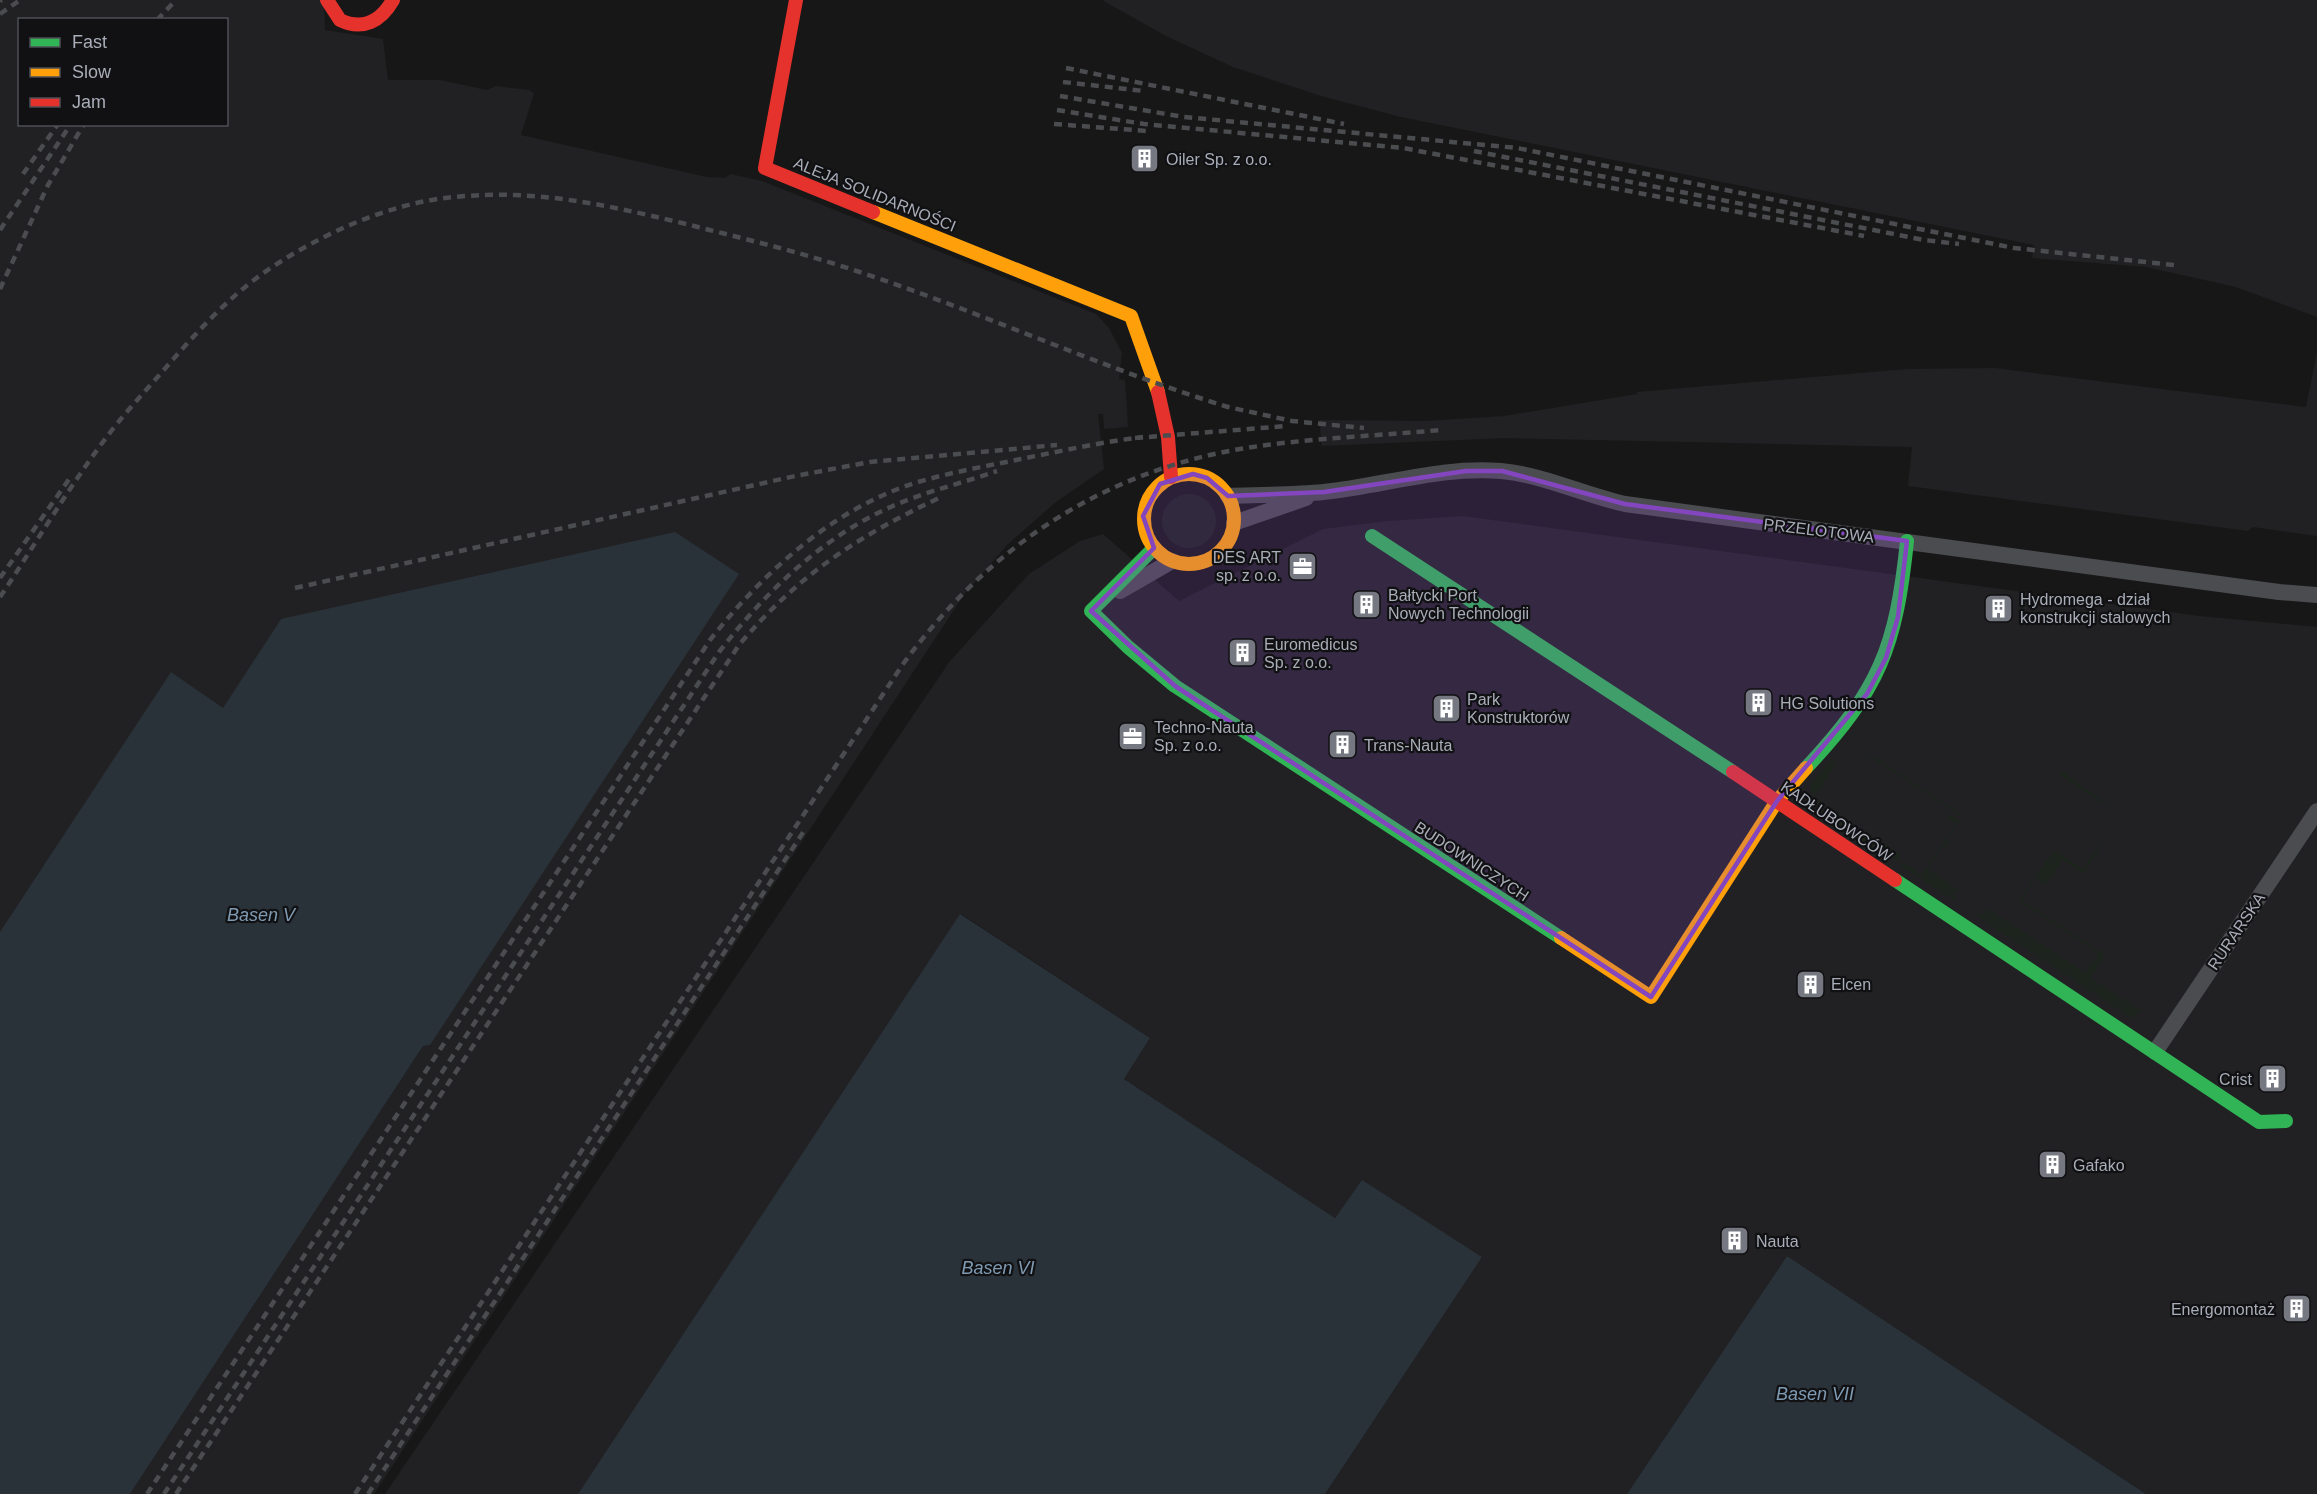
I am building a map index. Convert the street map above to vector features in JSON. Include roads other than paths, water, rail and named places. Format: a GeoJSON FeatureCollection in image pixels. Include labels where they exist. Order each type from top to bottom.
{"type":"FeatureCollection","features":[{"type":"Feature","properties":{"kind":"street"},"geometry":{"type":"LineString","coordinates":[[327,0],[336,17],[350,25],[372,24],[391,5],[403,0]]}},
{"type":"Feature","properties":{"kind":"street","name":"ALEJA SOLIDARNOŚCI"},"geometry":{"type":"LineString","coordinates":[[796,0],[765,168],[1131,316],[1143,344],[1170,440]]}},
{"type":"Feature","properties":{"kind":"street"},"geometry":{"type":"LineString","coordinates":[[1170,440],[1193,474]]}},
{"type":"Feature","properties":{"kind":"street"},"geometry":{"type":"LineString","coordinates":[[1170,440],[1171,477]]}},
{"type":"Feature","properties":{"kind":"street","name":"PRZELOTOWA"},"geometry":{"type":"LineString","coordinates":[[1228,496],[1324,492],[1422,475],[1502,471],[1539,479],[1594,497],[1625,504],[2279,592],[2317,595]]}},
{"type":"Feature","properties":{"kind":"street"},"geometry":{"type":"LineString","coordinates":[[1193,474],[1207,478],[1218,485],[1228,496],[1234,523],[1223,549],[1212,558],[1199,563],[1186,564],[1172,561],[1154,548],[1144,526],[1146,505],[1156,489],[1171,477],[1193,474]]}},
{"type":"Feature","properties":{"kind":"street","name":"PRZELOTOWA"},"geometry":{"type":"LineString","coordinates":[[1234,523],[1324,492]]}},
{"type":"Feature","properties":{"kind":"street","name":"KADŁUBOWCÓW"},"geometry":{"type":"LineString","coordinates":[[1372,536],[1777,801],[2259,1122],[2286,1121]]}},
{"type":"Feature","properties":{"kind":"street"},"geometry":{"type":"LineString","coordinates":[[1777,801],[1797,775],[1841,728],[1878,676],[1898,617],[1907,541]]}},
{"type":"Feature","properties":{"kind":"street"},"geometry":{"type":"LineString","coordinates":[[1106,599],[1154,548]]}},
{"type":"Feature","properties":{"kind":"street"},"geometry":{"type":"LineString","coordinates":[[1106,599],[1172,561]]}},
{"type":"Feature","properties":{"kind":"street","name":"BUDOWNICZYCH"},"geometry":{"type":"LineString","coordinates":[[1106,599],[1091,611],[1128,647],[1175,686],[1651,998],[1777,801]]}},
{"type":"Feature","properties":{"kind":"street","name":"RURARSKA"},"geometry":{"type":"LineString","coordinates":[[2155,1052],[2317,811]]}},
{"type":"Feature","properties":{"kind":"water","name":"Basen V"},"geometry":{"type":"Polygon","coordinates":[[[675,532],[739,574],[430,1045],[423,1046],[130,1494],[0,1494],[0,932],[171,672],[223,708],[281,619],[675,532]]]}},
{"type":"Feature","properties":{"kind":"water","name":"Basen VI"},"geometry":{"type":"Polygon","coordinates":[[[960,914],[1150,1038],[1124,1079],[1335,1218],[1362,1180],[1482,1257],[1325,1494],[578,1494],[960,914]]]}},
{"type":"Feature","properties":{"kind":"water","name":"Basen VII"},"geometry":{"type":"Polygon","coordinates":[[[1787,1256],[2146,1494],[1627,1494],[1787,1256]]]}},
{"type":"Feature","properties":{"kind":"railway"},"geometry":{"type":"LineString","coordinates":[[0,14],[20,0]]}},
{"type":"Feature","properties":{"kind":"railway"},"geometry":{"type":"LineString","coordinates":[[159,18],[176,0]]}},
{"type":"Feature","properties":{"kind":"railway"},"geometry":{"type":"LineString","coordinates":[[1066,68],[1344,124]]}},
{"type":"Feature","properties":{"kind":"railway"},"geometry":{"type":"LineString","coordinates":[[1063,82],[1144,91]]}},
{"type":"Feature","properties":{"kind":"railway"},"geometry":{"type":"LineString","coordinates":[[1060,96],[1184,117],[1517,148],[2014,248],[2174,265]]}},
{"type":"Feature","properties":{"kind":"railway"},"geometry":{"type":"LineString","coordinates":[[1057,110],[1144,124],[1403,148],[1864,236]]}},
{"type":"Feature","properties":{"kind":"railway"},"geometry":{"type":"LineString","coordinates":[[1054,124],[1147,131]]}},
{"type":"Feature","properties":{"kind":"railway"},"geometry":{"type":"LineString","coordinates":[[23,174],[57,126]]}},
{"type":"Feature","properties":{"kind":"railway"},"geometry":{"type":"LineString","coordinates":[[0,230],[70,126]]}},
{"type":"Feature","properties":{"kind":"railway"},"geometry":{"type":"LineString","coordinates":[[0,289],[48,185],[83,126]]}},
{"type":"Feature","properties":{"kind":"railway"},"geometry":{"type":"LineString","coordinates":[[1474,151],[1924,240],[1959,244]]}},
{"type":"Feature","properties":{"kind":"railway"},"geometry":{"type":"LineString","coordinates":[[0,597],[68,492],[112,430],[213,316],[262,274],[306,247],[354,223],[429,200],[484,195],[541,197],[596,204],[682,223],[816,258],[885,281],[1129,373],[1228,407],[1292,421],[1364,428]]}},
{"type":"Feature","properties":{"kind":"railway"},"geometry":{"type":"LineString","coordinates":[[1135,438],[1287,426]]}},
{"type":"Feature","properties":{"kind":"railway"},"geometry":{"type":"LineString","coordinates":[[355,1494],[903,664],[936,622],[972,585],[1011,551],[1052,521],[1097,496],[1144,475],[1193,459],[1246,448],[1319,439],[1440,430]]}},
{"type":"Feature","properties":{"kind":"railway"},"geometry":{"type":"LineString","coordinates":[[147,1494],[710,640],[753,591],[777,567],[829,526],[857,508],[887,494],[918,482],[957,472],[1112,441],[1143,437]]}},
{"type":"Feature","properties":{"kind":"railway"},"geometry":{"type":"LineString","coordinates":[[295,588],[795,476],[870,462],[1057,445]]}},
{"type":"Feature","properties":{"kind":"railway"},"geometry":{"type":"LineString","coordinates":[[164,1494],[719,652],[736,631],[793,571],[860,523],[911,499],[997,471]]}},
{"type":"Feature","properties":{"kind":"railway"},"geometry":{"type":"LineString","coordinates":[[0,578],[72,475]]}},
{"type":"Feature","properties":{"kind":"railway"},"geometry":{"type":"LineString","coordinates":[[176,1494],[739,645],[783,598],[830,560],[882,527],[939,498]]}},
{"type":"Feature","properties":{"kind":"railway"},"geometry":{"type":"LineString","coordinates":[[368,1494],[806,828]]}},
{"type":"Feature","properties":{"kind":"place","name":"Oiler Sp. z o.o."},"geometry":{"type":"Point","coordinates":[1145,159]}},
{"type":"Feature","properties":{"kind":"place","name":"DES ART sp. z o.o."},"geometry":{"type":"Point","coordinates":[1302,566]}},
{"type":"Feature","properties":{"kind":"place","name":"Bałtycki Port Nowych Technologii"},"geometry":{"type":"Point","coordinates":[1367,604]}},
{"type":"Feature","properties":{"kind":"place","name":"Hydromega - dział konstrukcji stalowych"},"geometry":{"type":"Point","coordinates":[1999,608]}},
{"type":"Feature","properties":{"kind":"place","name":"Euromedicus Sp. z o.o."},"geometry":{"type":"Point","coordinates":[1243,653]}},
{"type":"Feature","properties":{"kind":"place","name":"HG Solutions"},"geometry":{"type":"Point","coordinates":[1759,703]}},
{"type":"Feature","properties":{"kind":"place","name":"Park Konstruktorów"},"geometry":{"type":"Point","coordinates":[1446,708]}},
{"type":"Feature","properties":{"kind":"place","name":"Techno-Nauta Sp. z o.o."},"geometry":{"type":"Point","coordinates":[1133,736]}},
{"type":"Feature","properties":{"kind":"place","name":"Trans-Nauta"},"geometry":{"type":"Point","coordinates":[1343,745]}},
{"type":"Feature","properties":{"kind":"place","name":"Elcen"},"geometry":{"type":"Point","coordinates":[1810,984]}},
{"type":"Feature","properties":{"kind":"place","name":"Crist"},"geometry":{"type":"Point","coordinates":[2273,1079]}},
{"type":"Feature","properties":{"kind":"place","name":"Gafako"},"geometry":{"type":"Point","coordinates":[2052,1165]}},
{"type":"Feature","properties":{"kind":"place","name":"Nauta"},"geometry":{"type":"Point","coordinates":[1735,1241]}},
{"type":"Feature","properties":{"kind":"place","name":"Energomontaż"},"geometry":{"type":"Point","coordinates":[2296,1309]}}]}
